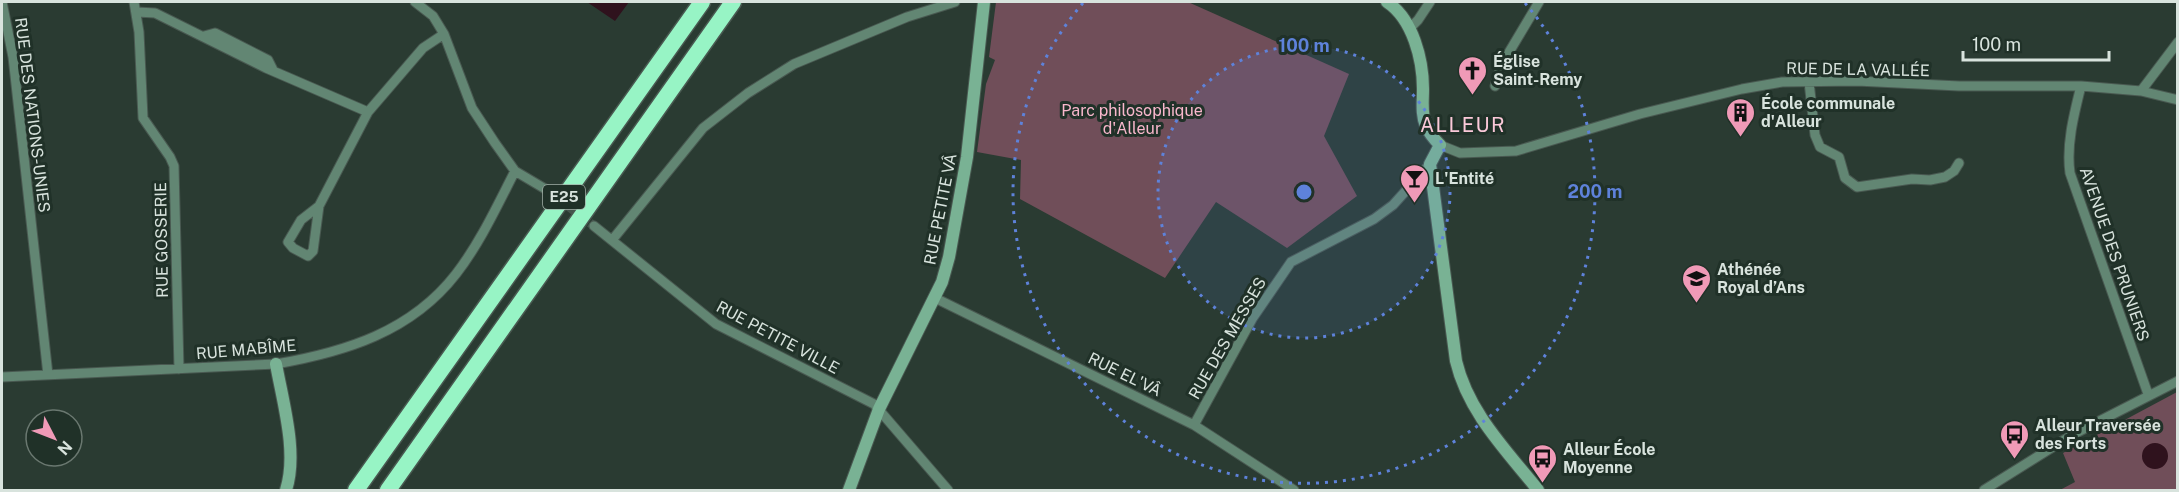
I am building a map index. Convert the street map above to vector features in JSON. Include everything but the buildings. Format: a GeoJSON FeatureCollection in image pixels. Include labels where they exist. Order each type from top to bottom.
{"type":"FeatureCollection","features":[{"type":"Feature","properties":{"kind":"highway","name":"E25"},"geometry":{"type":"LineString","coordinates":[[356,490],[702,2]]}},
{"type":"Feature","properties":{"kind":"highway","name":"E25"},"geometry":{"type":"LineString","coordinates":[[388,490],[734,2]]}},
{"type":"Feature","properties":{"kind":"highway"},"geometry":{"type":"LineString","coordinates":[[396,490],[402,482],[412,457]]}},
{"type":"Feature","properties":{"kind":"street","name":"RUE DES NATIONS-UNIES"},"geometry":{"type":"LineString","coordinates":[[2,2],[13,57],[48,375]]}},
{"type":"Feature","properties":{"kind":"street","name":"RUE GOSSERIE"},"geometry":{"type":"LineString","coordinates":[[134,2],[137,12],[143,118],[174,166],[179,369]]}},
{"type":"Feature","properties":{"kind":"street"},"geometry":{"type":"LineString","coordinates":[[415,2],[433,16],[444,34],[472,108],[515,171],[547,190]]}},
{"type":"Feature","properties":{"kind":"street"},"geometry":{"type":"LineString","coordinates":[[613,239],[702,128],[748,93],[794,64],[932,5],[955,2]]}},
{"type":"Feature","properties":{"kind":"street","name":"RUE PETITE VÂ"},"geometry":{"type":"LineString","coordinates":[[849,490],[879,409],[935,298],[949,257],[967,157],[984,2]]}},
{"type":"Feature","properties":{"kind":"street"},"geometry":{"type":"LineString","coordinates":[[1387,2],[1410,28],[1420,62],[1423,87],[1422,110],[1426,128],[1440,145],[1430,164],[1456,361],[1461,381],[1479,416],[1538,490]]}},
{"type":"Feature","properties":{"kind":"street"},"geometry":{"type":"LineString","coordinates":[[1410,28],[1430,2]]}},
{"type":"Feature","properties":{"kind":"street"},"geometry":{"type":"LineString","coordinates":[[1495,86],[1502,64],[1539,2]]}},
{"type":"Feature","properties":{"kind":"street"},"geometry":{"type":"LineString","coordinates":[[137,12],[155,14],[368,112]]}},
{"type":"Feature","properties":{"kind":"street"},"geometry":{"type":"LineString","coordinates":[[319,206],[301,220],[288,242],[293,248],[308,256],[313,251],[319,206],[368,112],[423,48],[444,34]]}},
{"type":"Feature","properties":{"kind":"street"},"geometry":{"type":"LineString","coordinates":[[2141,91],[2178,42]]}},
{"type":"Feature","properties":{"kind":"street","name":"RUE DE LA VALLÉE"},"geometry":{"type":"LineString","coordinates":[[1440,145],[1460,153],[1515,151],[1640,114],[1782,82],[1857,81],[1959,86],[2081,86],[2141,91],[2178,100]]}},
{"type":"Feature","properties":{"kind":"street"},"geometry":{"type":"LineString","coordinates":[[1809,82],[1815,135],[1820,147],[1839,158],[1845,178],[1852,185],[1857,187],[1912,178],[1930,180],[1945,177],[1954,171],[1959,163]]}},
{"type":"Feature","properties":{"kind":"street","name":"AVENUE DES PRUNIERS"},"geometry":{"type":"LineString","coordinates":[[2081,86],[2070,143],[2068,162],[2070,173],[2148,394]]}},
{"type":"Feature","properties":{"kind":"street","name":"RUE DES MESSES"},"geometry":{"type":"LineString","coordinates":[[1194,425],[1252,319],[1291,262],[1393,206],[1430,164]]}},
{"type":"Feature","properties":{"kind":"street","name":"RUE MABÎME"},"geometry":{"type":"LineString","coordinates":[[2,377],[276,364],[301,360],[373,339],[418,312],[455,275],[476,245],[515,171]]}},
{"type":"Feature","properties":{"kind":"street","name":"RUE PETITE VILLE"},"geometry":{"type":"LineString","coordinates":[[594,226],[716,324],[874,405],[948,490]]}},
{"type":"Feature","properties":{"kind":"street","name":"RUE EL'VÂ"},"geometry":{"type":"LineString","coordinates":[[935,298],[1194,425],[1294,490]]}},
{"type":"Feature","properties":{"kind":"street"},"geometry":{"type":"LineString","coordinates":[[276,364],[291,452],[291,475],[286,490]]}},
{"type":"Feature","properties":{"kind":"street"},"geometry":{"type":"LineString","coordinates":[[1984,490],[2072,435],[2148,394],[2178,381]]}},
{"type":"Feature","properties":{"kind":"green space","name":"Parc philosophique d'Alleur"},"geometry":{"type":"Polygon","coordinates":[[[996,2],[1188,2],[1349,74],[1324,136],[1357,196],[1287,248],[1216,202],[1165,278],[1020,199],[1021,160],[977,152],[986,84],[995,60],[989,57],[996,2]]]}},
{"type":"Feature","properties":{"kind":"green space"},"geometry":{"type":"Polygon","coordinates":[[[2177,392],[2177,490],[2060,490],[2075,482],[2063,453],[2177,392]]]}},
{"type":"Feature","properties":{"kind":"shaded area"},"geometry":{"type":"Polygon","coordinates":[[[587,2],[629,2],[615,21],[587,2]]]}},
{"type":"Feature","properties":{"kind":"shaded area"},"geometry":{"type":"Polygon","coordinates":[[[2155,443],[2164,447],[2168,456],[2164,465],[2155,469],[2146,465],[2142,456],[2146,447],[2155,443]]]}},
{"type":"Feature","properties":{"kind":"tunnel"},"geometry":{"type":"LineString","coordinates":[[547,190],[594,226]]}},
{"type":"Feature","properties":{"kind":"place","name":"Église Saint-Remy"},"geometry":{"type":"Point","coordinates":[1472,96]}},
{"type":"Feature","properties":{"kind":"place","name":"École communale d'Alleur"},"geometry":{"type":"Point","coordinates":[1740,138]}},
{"type":"Feature","properties":{"kind":"place","name":"L'Entité"},"geometry":{"type":"Point","coordinates":[1414,204]}},
{"type":"Feature","properties":{"kind":"place","name":"Athénée Royal d’Ans"},"geometry":{"type":"Point","coordinates":[1696,304]}},
{"type":"Feature","properties":{"kind":"place","name":"Alleur Traversée des Forts"},"geometry":{"type":"Point","coordinates":[2014,460]}},
{"type":"Feature","properties":{"kind":"place","name":"Alleur École Moyenne"},"geometry":{"type":"Point","coordinates":[1542,484]}},
{"type":"Feature","properties":{"kind":"district","name":"ALLEUR"},"geometry":{"type":"Point","coordinates":[1463,125]}}]}
